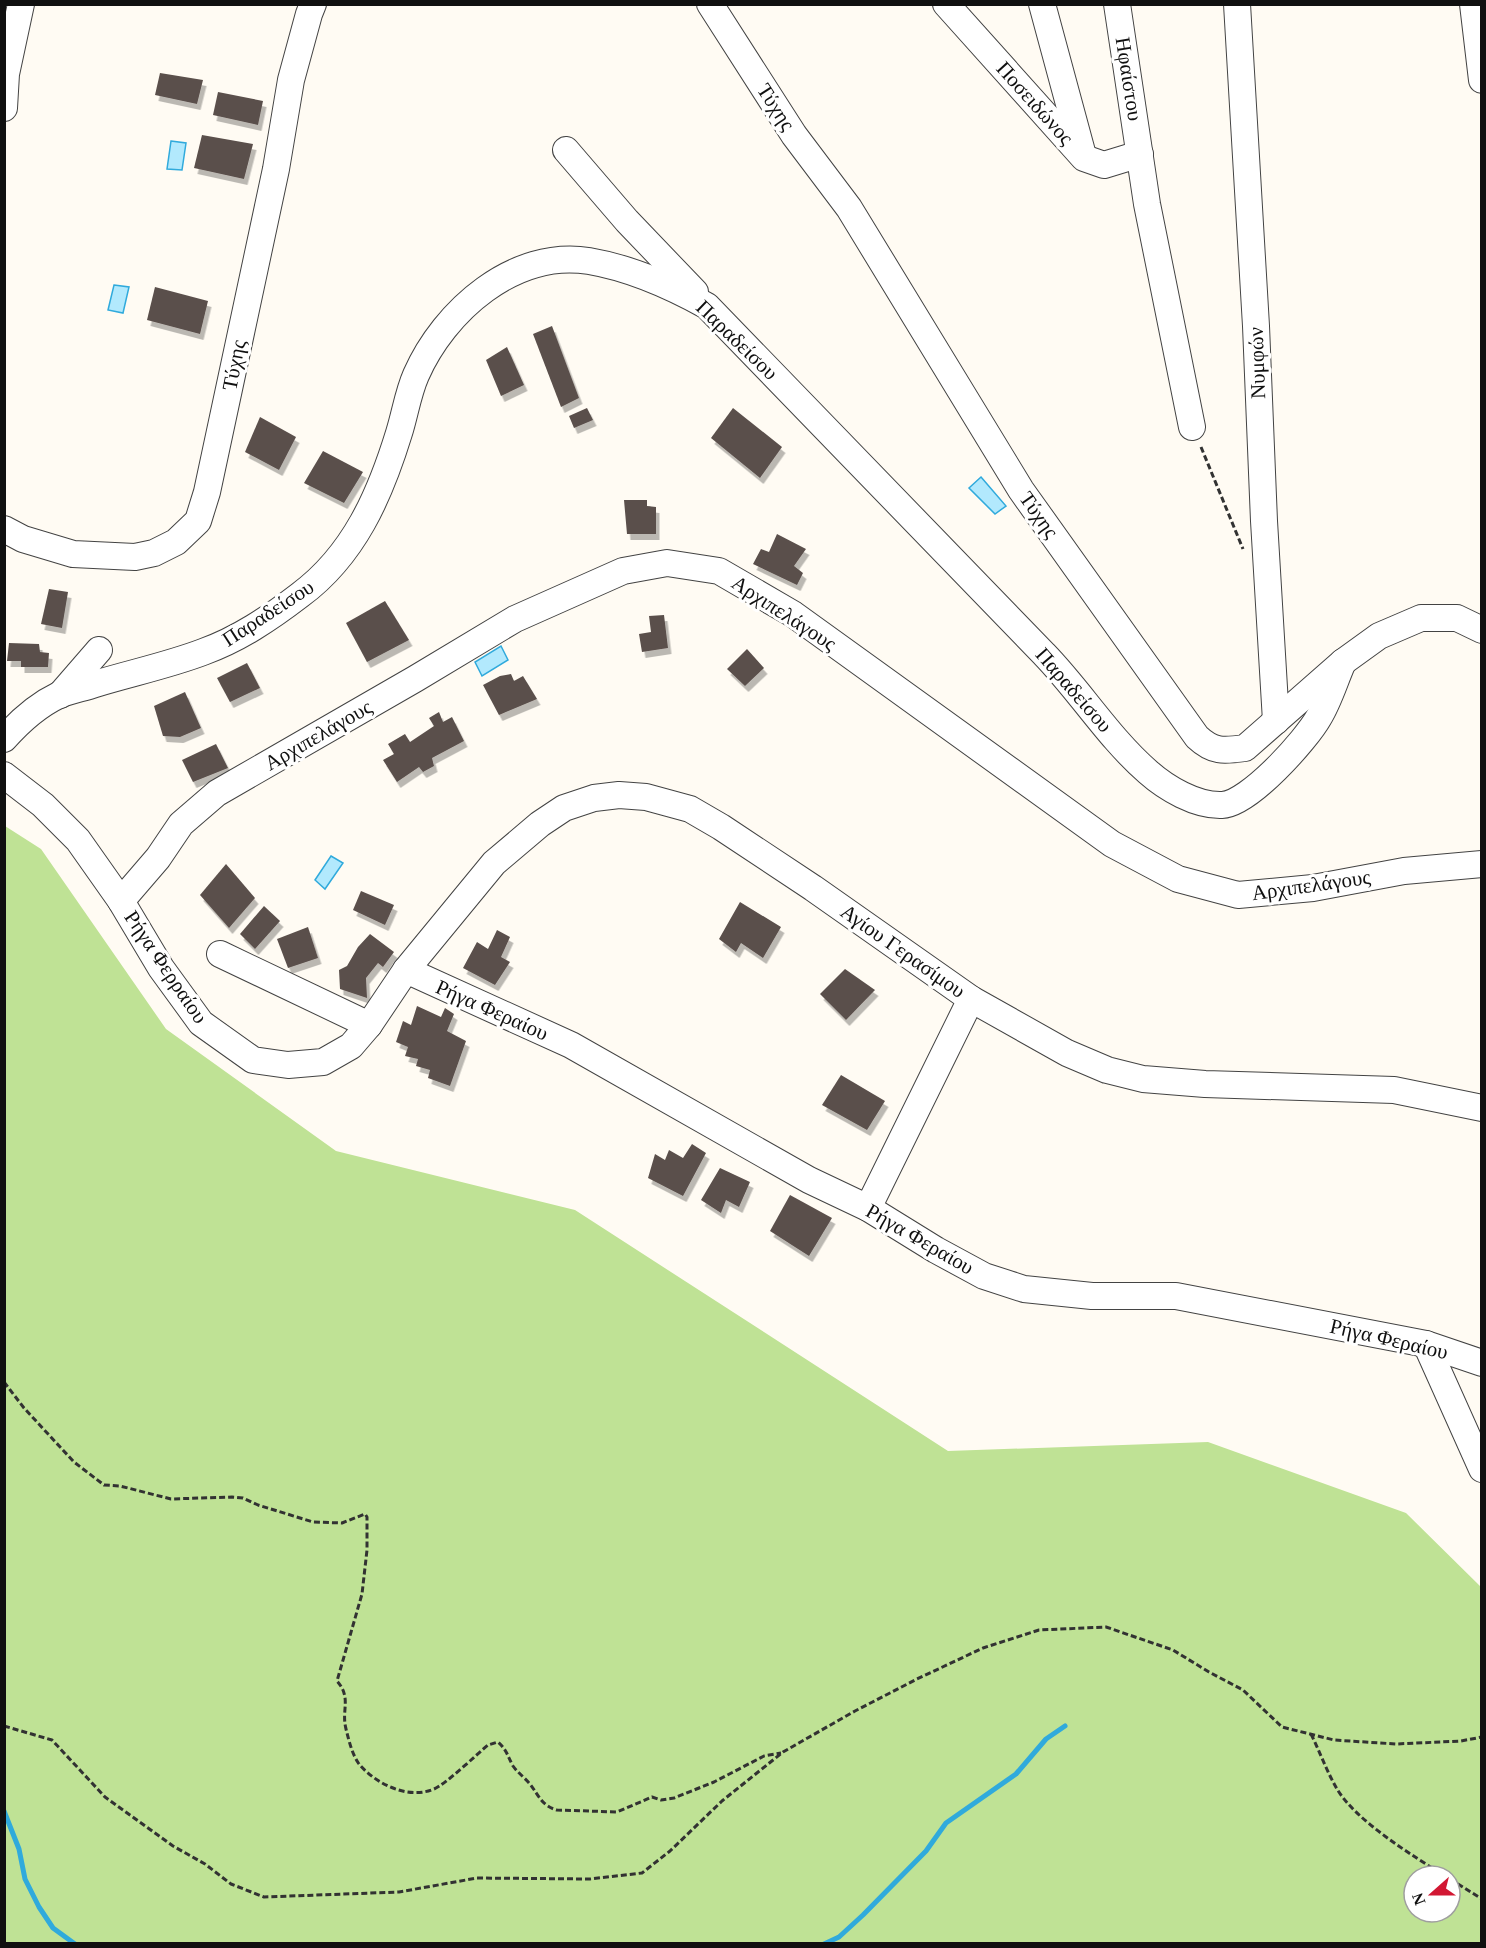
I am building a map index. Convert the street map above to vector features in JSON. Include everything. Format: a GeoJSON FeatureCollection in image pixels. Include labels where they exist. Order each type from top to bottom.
{"type":"FeatureCollection","features":[{"type":"Feature","properties":{"kind":"street"},"geometry":{"type":"LineString","coordinates":[[4,108],[5,73],[21,4]]}},
{"type":"Feature","properties":{"kind":"street","name":"Τύχης"},"geometry":{"type":"LineString","coordinates":[[710,4],[794,135],[849,208],[1021,490],[1197,737],[1208,747],[1224,750],[1245,748],[1343,662],[1379,636],[1421,618],[1457,618],[1482,630]]}},
{"type":"Feature","properties":{"kind":"street","name":"Ποσειδώνος"},"geometry":{"type":"LineString","coordinates":[[946,4],[1084,158],[1104,165],[1140,154]]}},
{"type":"Feature","properties":{"kind":"street"},"geometry":{"type":"LineString","coordinates":[[1042,4],[1084,158]]}},
{"type":"Feature","properties":{"kind":"street","name":"Ηφαίστου"},"geometry":{"type":"LineString","coordinates":[[1118,4],[1147,204],[1192,427]]}},
{"type":"Feature","properties":{"kind":"street","name":"Νυμφών"},"geometry":{"type":"LineString","coordinates":[[1237,4],[1276,721]]}},
{"type":"Feature","properties":{"kind":"street"},"geometry":{"type":"LineString","coordinates":[[1473,4],[1482,80]]}},
{"type":"Feature","properties":{"kind":"street","name":"Τύχης"},"geometry":{"type":"LineString","coordinates":[[4,530],[23,539],[73,554],[135,557],[154,553],[176,542],[198,521],[210,481],[276,169],[291,80],[310,8]]}},
{"type":"Feature","properties":{"kind":"street"},"geometry":{"type":"LineString","coordinates":[[566,150],[627,221],[707,306]]}},
{"type":"Feature","properties":{"kind":"street","name":"Παραδείσου"},"geometry":{"type":"LineString","coordinates":[[4,739],[34,711],[59,695],[201,653],[230,641],[277,612],[315,584],[348,549],[365,519],[380,488],[416,376],[433,344],[456,314],[484,290],[508,276],[536,265],[562,261],[588,261],[627,271],[678,290],[707,306],[1058,668],[1121,744],[1148,772],[1168,787],[1198,802],[1222,805],[1235,802],[1266,778],[1302,743],[1320,716],[1343,662]]}},
{"type":"Feature","properties":{"kind":"street","name":"Αρχιπελάγους"},"geometry":{"type":"LineString","coordinates":[[121,901],[158,858],[181,824],[217,793],[514,619],[623,571],[667,563],[719,571],[793,614],[1112,844],[1178,879],[1238,895],[1313,888],[1404,871],[1482,864]]}},
{"type":"Feature","properties":{"kind":"street"},"geometry":{"type":"LineString","coordinates":[[59,695],[99,650]]}},
{"type":"Feature","properties":{"kind":"street","name":"Ρήγα Φερραίου"},"geometry":{"type":"LineString","coordinates":[[4,775],[43,805],[78,840],[121,901],[161,968],[201,1023],[253,1060],[288,1065],[323,1062],[351,1046],[369,1024],[405,970]]}},
{"type":"Feature","properties":{"kind":"street","name":"Αγίου Γερασίμου"},"geometry":{"type":"LineString","coordinates":[[405,970],[494,863],[540,824],[564,807],[594,798],[619,795],[645,797],[690,808],[813,888],[971,999],[1066,1053],[1107,1070],[1143,1079],[1204,1084],[1394,1090],[1482,1108]]}},
{"type":"Feature","properties":{"kind":"street"},"geometry":{"type":"LineString","coordinates":[[220,954],[369,1024]]}},
{"type":"Feature","properties":{"kind":"street","name":"Ρήγα Φεραίου"},"geometry":{"type":"LineString","coordinates":[[405,970],[571,1045],[809,1180],[868,1208],[936,1250],[984,1276],[1024,1289],[1092,1296],[1176,1296],[1426,1344],[1482,1363]]}},
{"type":"Feature","properties":{"kind":"street"},"geometry":{"type":"LineString","coordinates":[[868,1208],[971,999]]}},
{"type":"Feature","properties":{"kind":"street"},"geometry":{"type":"LineString","coordinates":[[1426,1344],[1482,1469]]}},
{"type":"Feature","properties":{"kind":"path"},"geometry":{"type":"LineString","coordinates":[[1192,427],[1245,553]]}},
{"type":"Feature","properties":{"kind":"path"},"geometry":{"type":"LineString","coordinates":[[4,1382],[24,1408],[74,1462],[104,1485],[120,1486],[171,1499],[243,1498],[313,1522],[342,1523],[365,1514],[367,1517],[367,1550],[362,1594],[338,1681],[346,1694],[344,1720],[353,1753],[359,1764],[384,1784],[402,1792],[436,1789],[488,1745],[498,1742],[506,1749],[513,1766],[549,1808],[617,1812],[652,1797],[661,1800],[674,1798],[714,1782],[764,1756],[783,1752]]}},
{"type":"Feature","properties":{"kind":"path"},"geometry":{"type":"LineString","coordinates":[[4,1726],[52,1740],[105,1797],[231,1884],[264,1897],[399,1892],[477,1878],[590,1879],[642,1873],[670,1851],[722,1801],[783,1752],[855,1711],[983,1648],[1039,1630],[1106,1628],[1173,1650],[1243,1690],[1282,1727],[1334,1740],[1396,1744],[1461,1741],[1482,1737]]}},
{"type":"Feature","properties":{"kind":"path"},"geometry":{"type":"LineString","coordinates":[[1311,1734],[1337,1790],[1357,1812],[1398,1846],[1426,1864]]}},
{"type":"Feature","properties":{"kind":"path"},"geometry":{"type":"LineString","coordinates":[[1462,1886],[1482,1899]]}},
{"type":"Feature","properties":{"kind":"green space"},"geometry":{"type":"Polygon","coordinates":[[[5,826],[41,849],[166,1029],[336,1151],[575,1210],[948,1451],[1208,1442],[1406,1513],[1481,1587],[1481,1943],[5,1943],[5,826]]]}},
{"type":"Feature","properties":{"kind":"water"},"geometry":{"type":"Polygon","coordinates":[[[171,141],[186,143],[182,170],[167,169],[171,141]]]}},
{"type":"Feature","properties":{"kind":"water"},"geometry":{"type":"Polygon","coordinates":[[[114,285],[129,287],[123,313],[108,310],[114,285]]]}},
{"type":"Feature","properties":{"kind":"water"},"geometry":{"type":"Polygon","coordinates":[[[981,477],[1006,506],[995,514],[969,488],[981,477]]]}},
{"type":"Feature","properties":{"kind":"water"},"geometry":{"type":"Polygon","coordinates":[[[501,646],[508,660],[482,676],[475,662],[501,646]]]}},
{"type":"Feature","properties":{"kind":"water"},"geometry":{"type":"Polygon","coordinates":[[[331,856],[343,863],[325,889],[315,880],[331,856]]]}},
{"type":"Feature","properties":{"kind":"building"},"geometry":{"type":"Polygon","coordinates":[[[160,73],[203,80],[197,104],[155,95],[160,73]]]}},
{"type":"Feature","properties":{"kind":"building"},"geometry":{"type":"Polygon","coordinates":[[[218,92],[263,101],[258,125],[213,115],[218,92]]]}},
{"type":"Feature","properties":{"kind":"building"},"geometry":{"type":"Polygon","coordinates":[[[202,135],[253,144],[244,179],[194,168],[202,135]]]}},
{"type":"Feature","properties":{"kind":"building"},"geometry":{"type":"Polygon","coordinates":[[[155,287],[208,301],[200,334],[147,320],[155,287]]]}},
{"type":"Feature","properties":{"kind":"building"},"geometry":{"type":"Polygon","coordinates":[[[552,326],[579,398],[561,407],[533,334],[552,326]]]}},
{"type":"Feature","properties":{"kind":"building"},"geometry":{"type":"Polygon","coordinates":[[[507,347],[524,385],[501,396],[486,360],[507,347]]]}},
{"type":"Feature","properties":{"kind":"building"},"geometry":{"type":"Polygon","coordinates":[[[587,408],[593,420],[574,428],[569,416],[587,408]]]}},
{"type":"Feature","properties":{"kind":"building"},"geometry":{"type":"Polygon","coordinates":[[[733,408],[782,447],[760,478],[711,438],[733,408]]]}},
{"type":"Feature","properties":{"kind":"building"},"geometry":{"type":"Polygon","coordinates":[[[260,417],[296,437],[279,470],[245,452],[260,417]]]}},
{"type":"Feature","properties":{"kind":"building"},"geometry":{"type":"Polygon","coordinates":[[[323,451],[363,472],[344,503],[304,483],[323,451]]]}},
{"type":"Feature","properties":{"kind":"building"},"geometry":{"type":"Polygon","coordinates":[[[624,500],[647,500],[647,506],[656,507],[656,534],[627,534],[624,500]]]}},
{"type":"Feature","properties":{"kind":"building"},"geometry":{"type":"Polygon","coordinates":[[[777,534],[806,549],[794,566],[803,573],[797,585],[753,564],[761,549],[769,552],[777,534]]]}},
{"type":"Feature","properties":{"kind":"building"},"geometry":{"type":"Polygon","coordinates":[[[49,589],[68,592],[62,628],[41,624],[49,589]]]}},
{"type":"Feature","properties":{"kind":"building"},"geometry":{"type":"Polygon","coordinates":[[[385,601],[409,640],[367,662],[346,623],[385,601]]]}},
{"type":"Feature","properties":{"kind":"building"},"geometry":{"type":"Polygon","coordinates":[[[664,615],[668,648],[642,652],[639,634],[651,632],[649,616],[664,615]]]}},
{"type":"Feature","properties":{"kind":"building"},"geometry":{"type":"Polygon","coordinates":[[[9,643],[39,644],[40,652],[49,653],[48,667],[21,667],[21,661],[7,661],[9,643]]]}},
{"type":"Feature","properties":{"kind":"building"},"geometry":{"type":"Polygon","coordinates":[[[747,649],[764,668],[745,686],[727,669],[747,649]]]}},
{"type":"Feature","properties":{"kind":"building"},"geometry":{"type":"Polygon","coordinates":[[[247,663],[260,688],[230,702],[217,678],[247,663]]]}},
{"type":"Feature","properties":{"kind":"building"},"geometry":{"type":"Polygon","coordinates":[[[511,674],[514,681],[523,676],[537,699],[499,715],[483,685],[500,676],[511,674]]]}},
{"type":"Feature","properties":{"kind":"building"},"geometry":{"type":"Polygon","coordinates":[[[185,692],[201,728],[180,737],[163,736],[154,706],[185,692]]]}},
{"type":"Feature","properties":{"kind":"building"},"geometry":{"type":"Polygon","coordinates":[[[439,712],[443,722],[452,717],[464,741],[432,758],[434,766],[423,772],[419,767],[397,782],[383,760],[394,754],[388,744],[405,734],[410,742],[434,726],[429,718],[439,712]]]}},
{"type":"Feature","properties":{"kind":"building"},"geometry":{"type":"Polygon","coordinates":[[[216,744],[228,768],[193,782],[182,760],[216,744]]]}},
{"type":"Feature","properties":{"kind":"building"},"geometry":{"type":"Polygon","coordinates":[[[226,864],[255,898],[229,928],[200,895],[226,864]]]}},
{"type":"Feature","properties":{"kind":"building"},"geometry":{"type":"Polygon","coordinates":[[[361,891],[394,905],[385,925],[353,910],[361,891]]]}},
{"type":"Feature","properties":{"kind":"building"},"geometry":{"type":"Polygon","coordinates":[[[740,902],[781,927],[763,958],[741,943],[736,952],[719,939],[740,902]]]}},
{"type":"Feature","properties":{"kind":"building"},"geometry":{"type":"Polygon","coordinates":[[[264,906],[280,921],[255,949],[240,934],[264,906]]]}},
{"type":"Feature","properties":{"kind":"building"},"geometry":{"type":"Polygon","coordinates":[[[308,927],[318,958],[288,968],[277,939],[308,927]]]}},
{"type":"Feature","properties":{"kind":"building"},"geometry":{"type":"Polygon","coordinates":[[[497,930],[510,937],[501,957],[510,962],[495,985],[463,968],[477,942],[488,949],[497,930]]]}},
{"type":"Feature","properties":{"kind":"building"},"geometry":{"type":"Polygon","coordinates":[[[370,934],[394,952],[383,967],[378,963],[366,978],[367,998],[340,989],[339,970],[347,966],[358,947],[370,934]]]}},
{"type":"Feature","properties":{"kind":"building"},"geometry":{"type":"Polygon","coordinates":[[[845,969],[875,990],[846,1020],[820,994],[845,969]]]}},
{"type":"Feature","properties":{"kind":"building"},"geometry":{"type":"Polygon","coordinates":[[[417,1006],[441,1017],[445,1008],[454,1014],[447,1031],[466,1041],[450,1086],[428,1078],[430,1070],[416,1066],[418,1059],[405,1056],[408,1047],[396,1042],[403,1021],[411,1025],[417,1006]]]}},
{"type":"Feature","properties":{"kind":"building"},"geometry":{"type":"Polygon","coordinates":[[[841,1075],[885,1101],[867,1130],[822,1105],[841,1075]]]}},
{"type":"Feature","properties":{"kind":"building"},"geometry":{"type":"Polygon","coordinates":[[[692,1144],[706,1153],[683,1196],[648,1178],[655,1154],[665,1160],[669,1150],[683,1158],[692,1144]]]}},
{"type":"Feature","properties":{"kind":"building"},"geometry":{"type":"Polygon","coordinates":[[[720,1168],[750,1182],[739,1207],[726,1200],[721,1213],[701,1200],[720,1168]]]}},
{"type":"Feature","properties":{"kind":"building"},"geometry":{"type":"Polygon","coordinates":[[[790,1195],[832,1218],[809,1256],[770,1231],[790,1195]]]}},
{"type":"Feature","properties":{"kind":"waterway"},"geometry":{"type":"LineString","coordinates":[[824,1944],[839,1937],[863,1915],[926,1851],[946,1823],[1016,1774],[1046,1739],[1065,1726]]}},
{"type":"Feature","properties":{"kind":"waterway"},"geometry":{"type":"LineString","coordinates":[[4,1811],[19,1849],[25,1879],[39,1907],[53,1928],[75,1944]]}}]}
